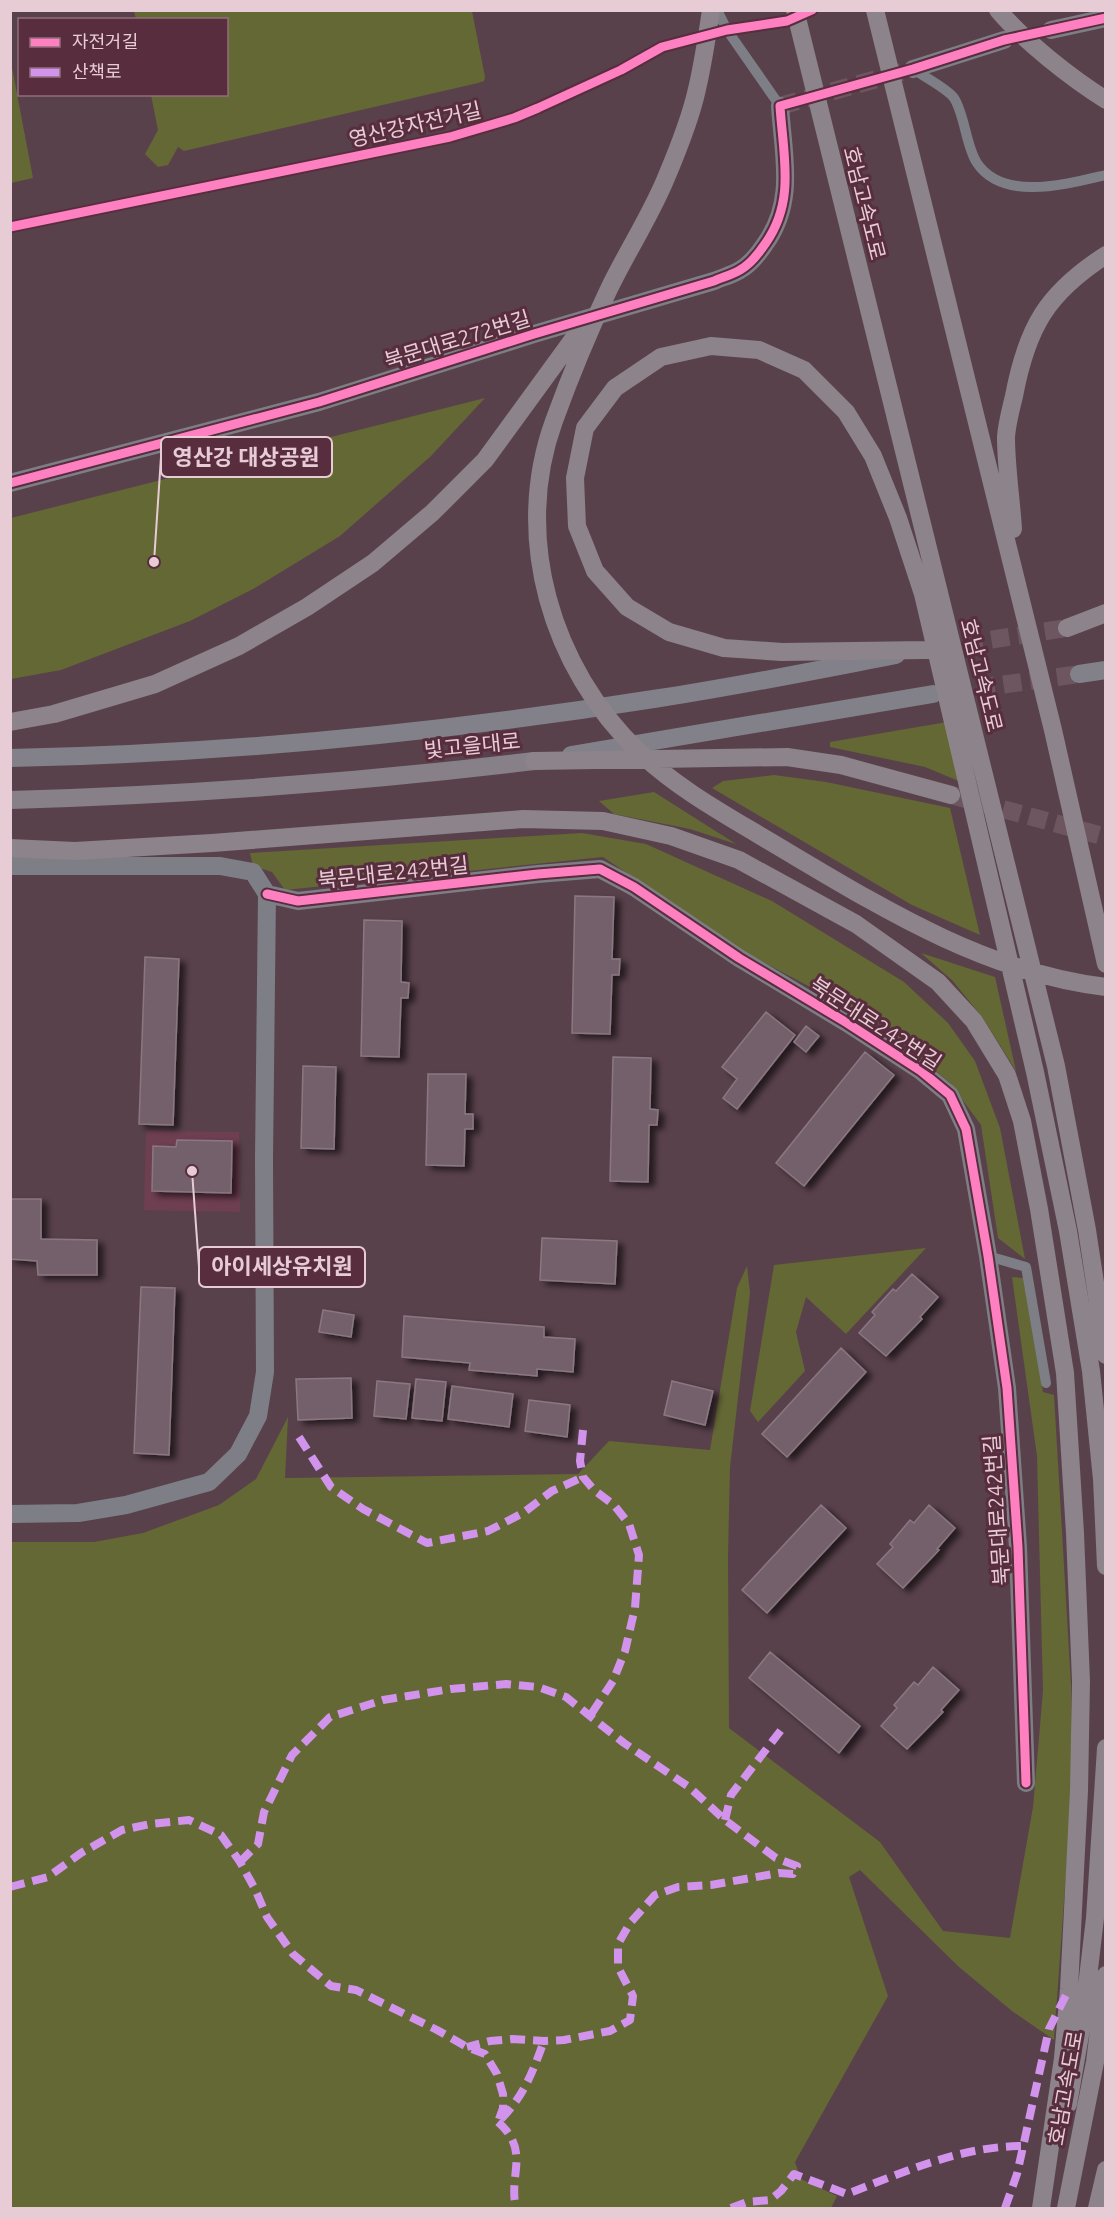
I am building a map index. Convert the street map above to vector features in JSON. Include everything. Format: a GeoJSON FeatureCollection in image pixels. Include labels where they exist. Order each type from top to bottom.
{"type":"FeatureCollection","features":[{"type":"Feature","properties":{"kind":"highway"},"geometry":{"type":"LineString","coordinates":[[711,10],[697,92],[666,179],[608,291],[553,424],[539,482],[538,529],[544,584],[556,628],[571,662],[591,696],[620,732],[666,776],[693,796],[922,928],[964,949],[1002,964],[1083,985],[1106,987]]}},
{"type":"Feature","properties":{"kind":"highway","name":"호남고속도로"},"geometry":{"type":"LineString","coordinates":[[795,10],[1056,1066],[1087,1230],[1106,1355]]}},
{"type":"Feature","properties":{"kind":"highway"},"geometry":{"type":"LineString","coordinates":[[875,10],[1053,730],[1106,964]]}},
{"type":"Feature","properties":{"kind":"highway"},"geometry":{"type":"LineString","coordinates":[[998,10],[1009,23],[1083,85],[1106,100]]}},
{"type":"Feature","properties":{"kind":"highway"},"geometry":{"type":"LineString","coordinates":[[1018,587],[1006,435],[1019,368],[1029,338],[1043,311],[1077,273],[1106,255]]}},
{"type":"Feature","properties":{"kind":"highway"},"geometry":{"type":"LineString","coordinates":[[10,722],[54,714],[155,684],[238,646],[308,608],[373,563],[432,513],[485,460],[520,415],[608,291]]}},
{"type":"Feature","properties":{"kind":"highway"},"geometry":{"type":"LineString","coordinates":[[925,650],[782,652],[724,648],[669,632],[627,607],[595,571],[577,526],[575,478],[585,428],[615,388],[661,357],[711,346],[759,350],[804,370],[846,411],[873,456],[898,518],[923,594],[1035,1072],[1068,1231],[1091,1371],[1102,1479],[1106,1566]]}},
{"type":"Feature","properties":{"kind":"highway"},"geometry":{"type":"LineString","coordinates":[[1067,628],[1106,613]]}},
{"type":"Feature","properties":{"kind":"highway"},"geometry":{"type":"LineString","coordinates":[[534,761],[787,758],[841,765],[951,795]]}},
{"type":"Feature","properties":{"kind":"highway","name":"빛고을대로"},"geometry":{"type":"LineString","coordinates":[[10,800],[227,791],[534,761]]}},
{"type":"Feature","properties":{"kind":"highway"},"geometry":{"type":"LineString","coordinates":[[10,848],[75,851],[523,819],[603,821],[671,836],[739,860],[856,924],[938,982],[974,1021],[1007,1075],[1022,1121],[1039,1209],[1065,1373],[1076,1533],[1081,1681],[1079,1791],[1063,2058],[1042,2208]]}},
{"type":"Feature","properties":{"kind":"highway"},"geometry":{"type":"LineString","coordinates":[[1042,2208],[1063,2135],[1084,2012],[1095,1918],[1106,1748]]}},
{"type":"Feature","properties":{"kind":"highway","name":"호남고속도로"},"geometry":{"type":"LineString","coordinates":[[1066,2208],[1095,2061],[1106,1975]]}},
{"type":"Feature","properties":{"kind":"highway"},"geometry":{"type":"LineString","coordinates":[[1097,2208],[1106,2170]]}},
{"type":"Feature","properties":{"kind":"main road"},"geometry":{"type":"LineString","coordinates":[[1067,628],[1106,622]]}},
{"type":"Feature","properties":{"kind":"main road","name":"빛고을대로"},"geometry":{"type":"LineString","coordinates":[[10,758],[105,757],[218,750],[439,728],[660,698],[925,650]]}},
{"type":"Feature","properties":{"kind":"main road"},"geometry":{"type":"LineString","coordinates":[[1079,674],[1106,670]]}},
{"type":"Feature","properties":{"kind":"main road","name":"빛고을대로"},"geometry":{"type":"LineString","coordinates":[[534,761],[933,694]]}},
{"type":"Feature","properties":{"kind":"street"},"geometry":{"type":"LineString","coordinates":[[1052,30],[1106,18]]}},
{"type":"Feature","properties":{"kind":"street"},"geometry":{"type":"LineString","coordinates":[[913,69],[1004,40]]}},
{"type":"Feature","properties":{"kind":"street","name":"북문대로272번길"},"geometry":{"type":"LineString","coordinates":[[10,483],[319,402],[523,337],[714,281],[741,270],[776,230],[784,204],[786,175],[780,106]]}},
{"type":"Feature","properties":{"kind":"street"},"geometry":{"type":"LineString","coordinates":[[10,866],[220,866],[253,872],[267,894],[264,1159],[265,1372],[258,1416],[238,1454],[209,1482],[126,1505],[78,1512],[10,1514]]}},
{"type":"Feature","properties":{"kind":"street","name":"북문대로242번길"},"geometry":{"type":"LineString","coordinates":[[267,894],[298,901],[600,869],[634,887],[739,958],[856,1029],[921,1071],[950,1095],[966,1129],[988,1256],[1007,1399],[1018,1547],[1026,1783]]}},
{"type":"Feature","properties":{"kind":"lane"},"geometry":{"type":"LineString","coordinates":[[717,10],[727,30],[780,106]]}},
{"type":"Feature","properties":{"kind":"lane"},"geometry":{"type":"LineString","coordinates":[[913,69],[953,97],[976,162],[993,179],[1013,187],[1050,185],[1106,175]]}},
{"type":"Feature","properties":{"kind":"lane"},"geometry":{"type":"LineString","coordinates":[[988,1256],[1026,1266],[1046,1383]]}},
{"type":"Feature","properties":{"kind":"shaded area"},"geometry":{"type":"Polygon","coordinates":[[[146,1131],[239,1132],[240,1212],[144,1210],[146,1131]]]}},
{"type":"Feature","properties":{"kind":"green space"},"geometry":{"type":"Polygon","coordinates":[[[134,11],[472,11],[485,77],[484,81],[478,83],[184,151],[178,147],[168,165],[158,167],[145,154],[158,130],[151,96],[228,96],[228,18],[136,18],[134,11]]]}},
{"type":"Feature","properties":{"kind":"green space"},"geometry":{"type":"Polygon","coordinates":[[[10,57],[33,178],[11,183],[10,183],[10,57]]]}},
{"type":"Feature","properties":{"kind":"green space"},"geometry":{"type":"Polygon","coordinates":[[[485,398],[431,456],[340,536],[253,589],[190,621],[61,670],[11,679],[11,518],[485,398]]]}},
{"type":"Feature","properties":{"kind":"green space"},"geometry":{"type":"Polygon","coordinates":[[[947,722],[961,782],[925,767],[830,747],[830,742],[947,722]]]}},
{"type":"Feature","properties":{"kind":"green space"},"geometry":{"type":"Polygon","coordinates":[[[774,775],[826,782],[950,808],[980,935],[912,905],[712,788],[723,781],[774,775]]]}},
{"type":"Feature","properties":{"kind":"green space"},"geometry":{"type":"Polygon","coordinates":[[[654,792],[736,844],[690,829],[614,814],[599,801],[654,792]]]}},
{"type":"Feature","properties":{"kind":"green space"},"geometry":{"type":"Polygon","coordinates":[[[582,833],[646,844],[772,901],[904,982],[948,1023],[975,1061],[1000,1128],[1025,1259],[998,1238],[981,1125],[950,1083],[882,1025],[742,951],[603,857],[285,890],[272,872],[253,866],[250,853],[582,833]]]}},
{"type":"Feature","properties":{"kind":"green space"},"geometry":{"type":"Polygon","coordinates":[[[921,953],[995,977],[1016,1071],[983,1018],[952,980],[921,953]]]}},
{"type":"Feature","properties":{"kind":"green space"},"geometry":{"type":"Polygon","coordinates":[[[926,1248],[846,1334],[806,1297],[796,1332],[805,1371],[758,1422],[750,1411],[774,1265],[926,1248]]]}},
{"type":"Feature","properties":{"kind":"green space"},"geometry":{"type":"Polygon","coordinates":[[[747,1266],[750,1293],[730,1467],[729,1728],[880,1842],[943,1931],[1010,1938],[1033,1807],[1043,1691],[1037,1456],[1012,1277],[1023,1278],[1043,1392],[1054,1395],[1071,1685],[1072,1790],[1054,2040],[1012,2011],[959,1967],[860,1870],[849,1877],[888,1996],[795,2162],[801,2179],[837,2196],[831,2208],[11,2208],[10,1542],[94,1542],[143,1533],[219,1505],[256,1479],[288,1417],[285,1478],[578,1474],[609,1441],[710,1450],[737,1288],[747,1266]]]}},
{"type":"Feature","properties":{"kind":"building"},"geometry":{"type":"Polygon","coordinates":[[[575,896],[614,897],[612,959],[620,959],[619,975],[612,975],[610,1034],[572,1033],[575,896]]]}},
{"type":"Feature","properties":{"kind":"building"},"geometry":{"type":"Polygon","coordinates":[[[364,920],[402,921],[401,982],[409,983],[408,998],[401,998],[399,1057],[361,1056],[364,920]]]}},
{"type":"Feature","properties":{"kind":"building"},"geometry":{"type":"Polygon","coordinates":[[[145,957],[179,959],[173,1125],[139,1124],[145,957]]]}},
{"type":"Feature","properties":{"kind":"building"},"geometry":{"type":"Polygon","coordinates":[[[766,1012],[795,1035],[737,1109],[723,1098],[737,1079],[722,1067],[766,1012]]]}},
{"type":"Feature","properties":{"kind":"building"},"geometry":{"type":"Polygon","coordinates":[[[806,1026],[819,1036],[806,1052],[794,1042],[806,1026]]]}},
{"type":"Feature","properties":{"kind":"building"},"geometry":{"type":"Polygon","coordinates":[[[865,1052],[894,1075],[804,1186],[776,1163],[865,1052]]]}},
{"type":"Feature","properties":{"kind":"building"},"geometry":{"type":"Polygon","coordinates":[[[613,1057],[651,1058],[650,1109],[658,1110],[657,1125],[649,1125],[648,1182],[610,1181],[613,1057]]]}},
{"type":"Feature","properties":{"kind":"building"},"geometry":{"type":"Polygon","coordinates":[[[303,1066],[336,1067],[334,1149],[301,1148],[303,1066]]]}},
{"type":"Feature","properties":{"kind":"building"},"geometry":{"type":"Polygon","coordinates":[[[428,1074],[466,1074],[465,1114],[473,1114],[473,1129],[465,1129],[464,1166],[426,1165],[428,1074]]]}},
{"type":"Feature","properties":{"kind":"building"},"geometry":{"type":"Polygon","coordinates":[[[177,1140],[232,1141],[231,1193],[152,1191],[153,1146],[176,1147],[177,1140]]]}},
{"type":"Feature","properties":{"kind":"building"},"geometry":{"type":"Polygon","coordinates":[[[10,1199],[41,1199],[41,1239],[97,1240],[97,1275],[38,1275],[37,1261],[10,1259],[10,1199]]]}},
{"type":"Feature","properties":{"kind":"building"},"geometry":{"type":"Polygon","coordinates":[[[542,1238],[617,1241],[615,1284],[540,1280],[542,1238]]]}},
{"type":"Feature","properties":{"kind":"building"},"geometry":{"type":"Polygon","coordinates":[[[912,1274],[938,1297],[920,1317],[922,1319],[886,1356],[859,1333],[875,1315],[872,1312],[893,1289],[896,1291],[912,1274]]]}},
{"type":"Feature","properties":{"kind":"building"},"geometry":{"type":"Polygon","coordinates":[[[141,1287],[175,1288],[169,1455],[134,1453],[141,1287]]]}},
{"type":"Feature","properties":{"kind":"building"},"geometry":{"type":"Polygon","coordinates":[[[323,1310],[354,1315],[351,1337],[319,1332],[323,1310]]]}},
{"type":"Feature","properties":{"kind":"building"},"geometry":{"type":"Polygon","coordinates":[[[404,1316],[544,1327],[544,1337],[575,1339],[573,1372],[537,1369],[537,1376],[469,1370],[470,1363],[402,1357],[404,1316]]]}},
{"type":"Feature","properties":{"kind":"building"},"geometry":{"type":"Polygon","coordinates":[[[841,1348],[866,1372],[787,1457],[762,1434],[841,1348]]]}},
{"type":"Feature","properties":{"kind":"building"},"geometry":{"type":"Polygon","coordinates":[[[351,1378],[352,1418],[298,1420],[296,1379],[351,1378]]]}},
{"type":"Feature","properties":{"kind":"building"},"geometry":{"type":"Polygon","coordinates":[[[416,1379],[446,1382],[442,1421],[412,1418],[416,1379]]]}},
{"type":"Feature","properties":{"kind":"building"},"geometry":{"type":"Polygon","coordinates":[[[377,1381],[410,1384],[406,1419],[374,1416],[377,1381]]]}},
{"type":"Feature","properties":{"kind":"building"},"geometry":{"type":"Polygon","coordinates":[[[672,1381],[713,1391],[705,1425],[664,1415],[672,1381]]]}},
{"type":"Feature","properties":{"kind":"building"},"geometry":{"type":"Polygon","coordinates":[[[452,1386],[513,1394],[509,1427],[448,1419],[452,1386]]]}},
{"type":"Feature","properties":{"kind":"building"},"geometry":{"type":"Polygon","coordinates":[[[529,1400],[570,1405],[567,1437],[525,1431],[529,1400]]]}},
{"type":"Feature","properties":{"kind":"building"},"geometry":{"type":"Polygon","coordinates":[[[821,1505],[846,1528],[767,1613],[742,1590],[821,1505]]]}},
{"type":"Feature","properties":{"kind":"building"},"geometry":{"type":"Polygon","coordinates":[[[929,1505],[955,1528],[937,1549],[939,1550],[903,1588],[877,1564],[893,1547],[890,1544],[910,1520],[914,1523],[929,1505]]]}},
{"type":"Feature","properties":{"kind":"building"},"geometry":{"type":"Polygon","coordinates":[[[770,1652],[860,1726],[839,1753],[749,1678],[770,1652]]]}},
{"type":"Feature","properties":{"kind":"building"},"geometry":{"type":"Polygon","coordinates":[[[933,1667],[959,1690],[941,1710],[943,1712],[907,1749],[881,1726],[897,1708],[894,1705],[914,1682],[918,1685],[933,1667]]]}},
{"type":"Feature","properties":{"kind":"tunnel"},"geometry":{"type":"LineString","coordinates":[[780,106],[913,69]]}},
{"type":"Feature","properties":{"kind":"tunnel"},"geometry":{"type":"LineString","coordinates":[[938,648],[1067,628]]}},
{"type":"Feature","properties":{"kind":"tunnel"},"geometry":{"type":"LineString","coordinates":[[950,692],[1079,674]]}},
{"type":"Feature","properties":{"kind":"tunnel"},"geometry":{"type":"LineString","coordinates":[[951,795],[1106,837]]}},
{"type":"Feature","properties":{"kind":"marked path"},"geometry":{"type":"LineString","coordinates":[[583,1430],[580,1461],[583,1477],[594,1490],[614,1505],[629,1524],[639,1555],[635,1608],[625,1651],[613,1681],[590,1716]]}},
{"type":"Feature","properties":{"kind":"marked path"},"geometry":{"type":"LineString","coordinates":[[299,1437],[331,1487],[363,1509],[427,1543],[488,1531],[523,1513],[552,1491],[583,1477]]}},
{"type":"Feature","properties":{"kind":"marked path"},"geometry":{"type":"LineString","coordinates":[[240,1862],[258,1844],[264,1812],[292,1755],[330,1717],[383,1700],[451,1689],[506,1684],[538,1687],[566,1697],[624,1743],[689,1787],[725,1820],[776,1858],[797,1866],[793,1874],[779,1873],[711,1885],[678,1887],[655,1895],[630,1923],[618,1944],[618,1967],[633,1996],[630,2020],[610,2031],[564,2040],[512,2039],[490,2041],[467,2047]]}},
{"type":"Feature","properties":{"kind":"marked path"},"geometry":{"type":"LineString","coordinates":[[725,1820],[731,1795],[785,1725]]}},
{"type":"Feature","properties":{"kind":"marked path"},"geometry":{"type":"LineString","coordinates":[[10,1887],[48,1877],[81,1853],[122,1830],[150,1824],[189,1820],[221,1835],[240,1862],[267,1917],[293,1954],[331,1986],[356,1990],[485,2054],[497,2074],[503,2094],[503,2108],[498,2122]]}},
{"type":"Feature","properties":{"kind":"marked path"},"geometry":{"type":"LineString","coordinates":[[1005,2208],[1017,2174],[1049,2029],[1069,1989]]}},
{"type":"Feature","properties":{"kind":"marked path"},"geometry":{"type":"LineString","coordinates":[[501,2119],[522,2092],[544,2041]]}},
{"type":"Feature","properties":{"kind":"marked path"},"geometry":{"type":"LineString","coordinates":[[498,2122],[514,2143],[516,2208]]}},
{"type":"Feature","properties":{"kind":"marked path"},"geometry":{"type":"LineString","coordinates":[[731,2208],[747,2202],[770,2200],[781,2191],[794,2174],[847,2194],[955,2155],[977,2150],[1023,2146]]}},
{"type":"Feature","properties":{"kind":"cycle path","name":"영산강자전거길"},"geometry":{"type":"LineString","coordinates":[[10,227],[450,137],[514,118],[538,108],[621,70],[662,47],[727,30],[787,21],[812,10]]}},
{"type":"Feature","properties":{"kind":"cycle path"},"geometry":{"type":"LineString","coordinates":[[10,483],[319,402],[731,275],[747,265],[760,251],[775,228],[781,211],[785,160],[780,106],[913,69],[1004,40],[1106,18]]}},
{"type":"Feature","properties":{"kind":"cycle path"},"geometry":{"type":"LineString","coordinates":[[267,894],[298,901],[600,869],[634,887],[739,958],[847,1023],[921,1071],[950,1095],[966,1129],[988,1256],[1007,1388],[1018,1547],[1026,1783]]}},
{"type":"Feature","properties":{"kind":"place","name":"영산강 대상공원"},"geometry":{"type":"Point","coordinates":[154,562]}},
{"type":"Feature","properties":{"kind":"place","name":"아이세상유치원"},"geometry":{"type":"Point","coordinates":[192,1171]}}]}
